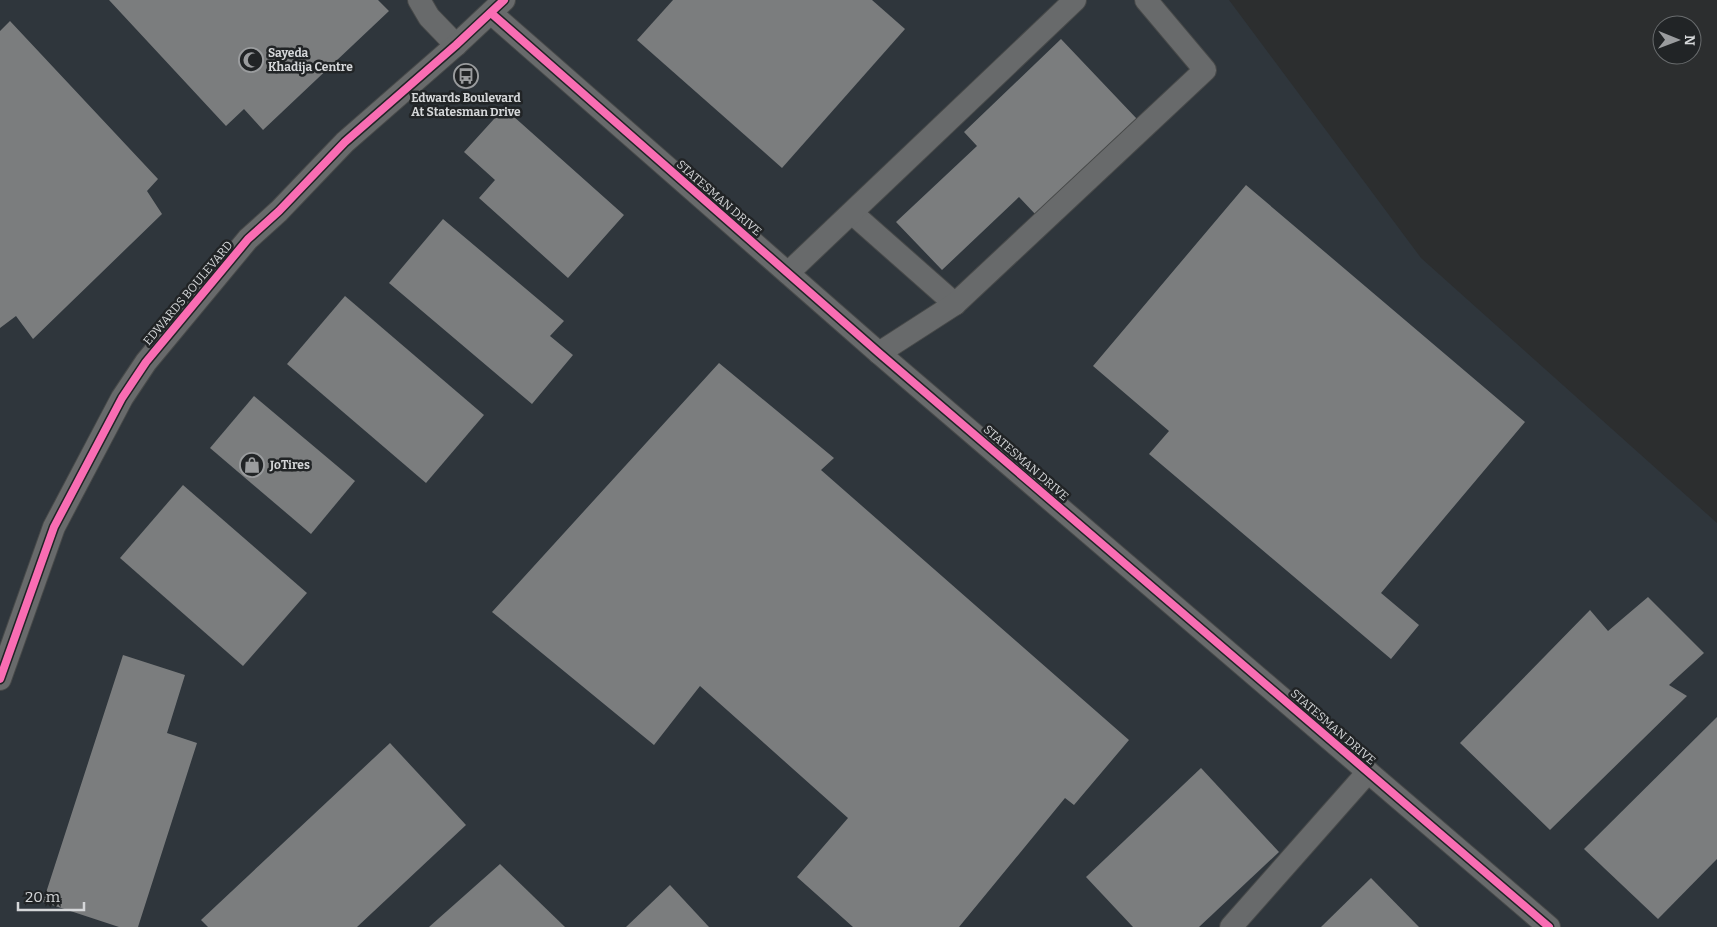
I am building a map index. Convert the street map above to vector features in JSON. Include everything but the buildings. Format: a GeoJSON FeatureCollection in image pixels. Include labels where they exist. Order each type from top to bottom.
{"type":"FeatureCollection","features":[{"type":"Feature","properties":{"kind":"street"},"geometry":{"type":"LineString","coordinates":[[788,273],[1075,0]]}},
{"type":"Feature","properties":{"kind":"street"},"geometry":{"type":"LineString","coordinates":[[879,353],[956,304],[1205,70],[1146,0]]}},
{"type":"Feature","properties":{"kind":"street"},"geometry":{"type":"LineString","coordinates":[[416,2],[456,45]]}},
{"type":"Feature","properties":{"kind":"street","name":"EDWARDS BOULEVARD"},"geometry":{"type":"LineString","coordinates":[[0,679],[54,527],[122,398],[146,362],[248,240],[346,142],[456,45],[497,6]]}},
{"type":"Feature","properties":{"kind":"street","name":"STATESMAN DRIVE"},"geometry":{"type":"LineString","coordinates":[[497,6],[788,273],[879,353],[1549,927]]}},
{"type":"Feature","properties":{"kind":"street"},"geometry":{"type":"LineString","coordinates":[[852,212],[956,304]]}},
{"type":"Feature","properties":{"kind":"street"},"geometry":{"type":"LineString","coordinates":[[1231,927],[1368,772]]}},
{"type":"Feature","properties":{"kind":"shaded area"},"geometry":{"type":"Polygon","coordinates":[[[0,0],[1229,0],[1421,258],[1717,523],[1717,927],[0,927],[0,0]]]}},
{"type":"Feature","properties":{"kind":"cycle path"},"geometry":{"type":"LineString","coordinates":[[0,679],[54,527],[122,398],[146,362],[248,239],[279,211],[345,142],[456,45],[504,0]]}},
{"type":"Feature","properties":{"kind":"cycle path"},"geometry":{"type":"LineString","coordinates":[[491,13],[879,353],[1549,927]]}},
{"type":"Feature","properties":{"kind":"place","name":"Sayeda Khadija Centre"},"geometry":{"type":"Point","coordinates":[251,60]}},
{"type":"Feature","properties":{"kind":"place","name":"Edwards Boulevard At Statesman Drive"},"geometry":{"type":"Point","coordinates":[466,76]}},
{"type":"Feature","properties":{"kind":"place","name":"JoTires"},"geometry":{"type":"Point","coordinates":[252,465]}}]}
